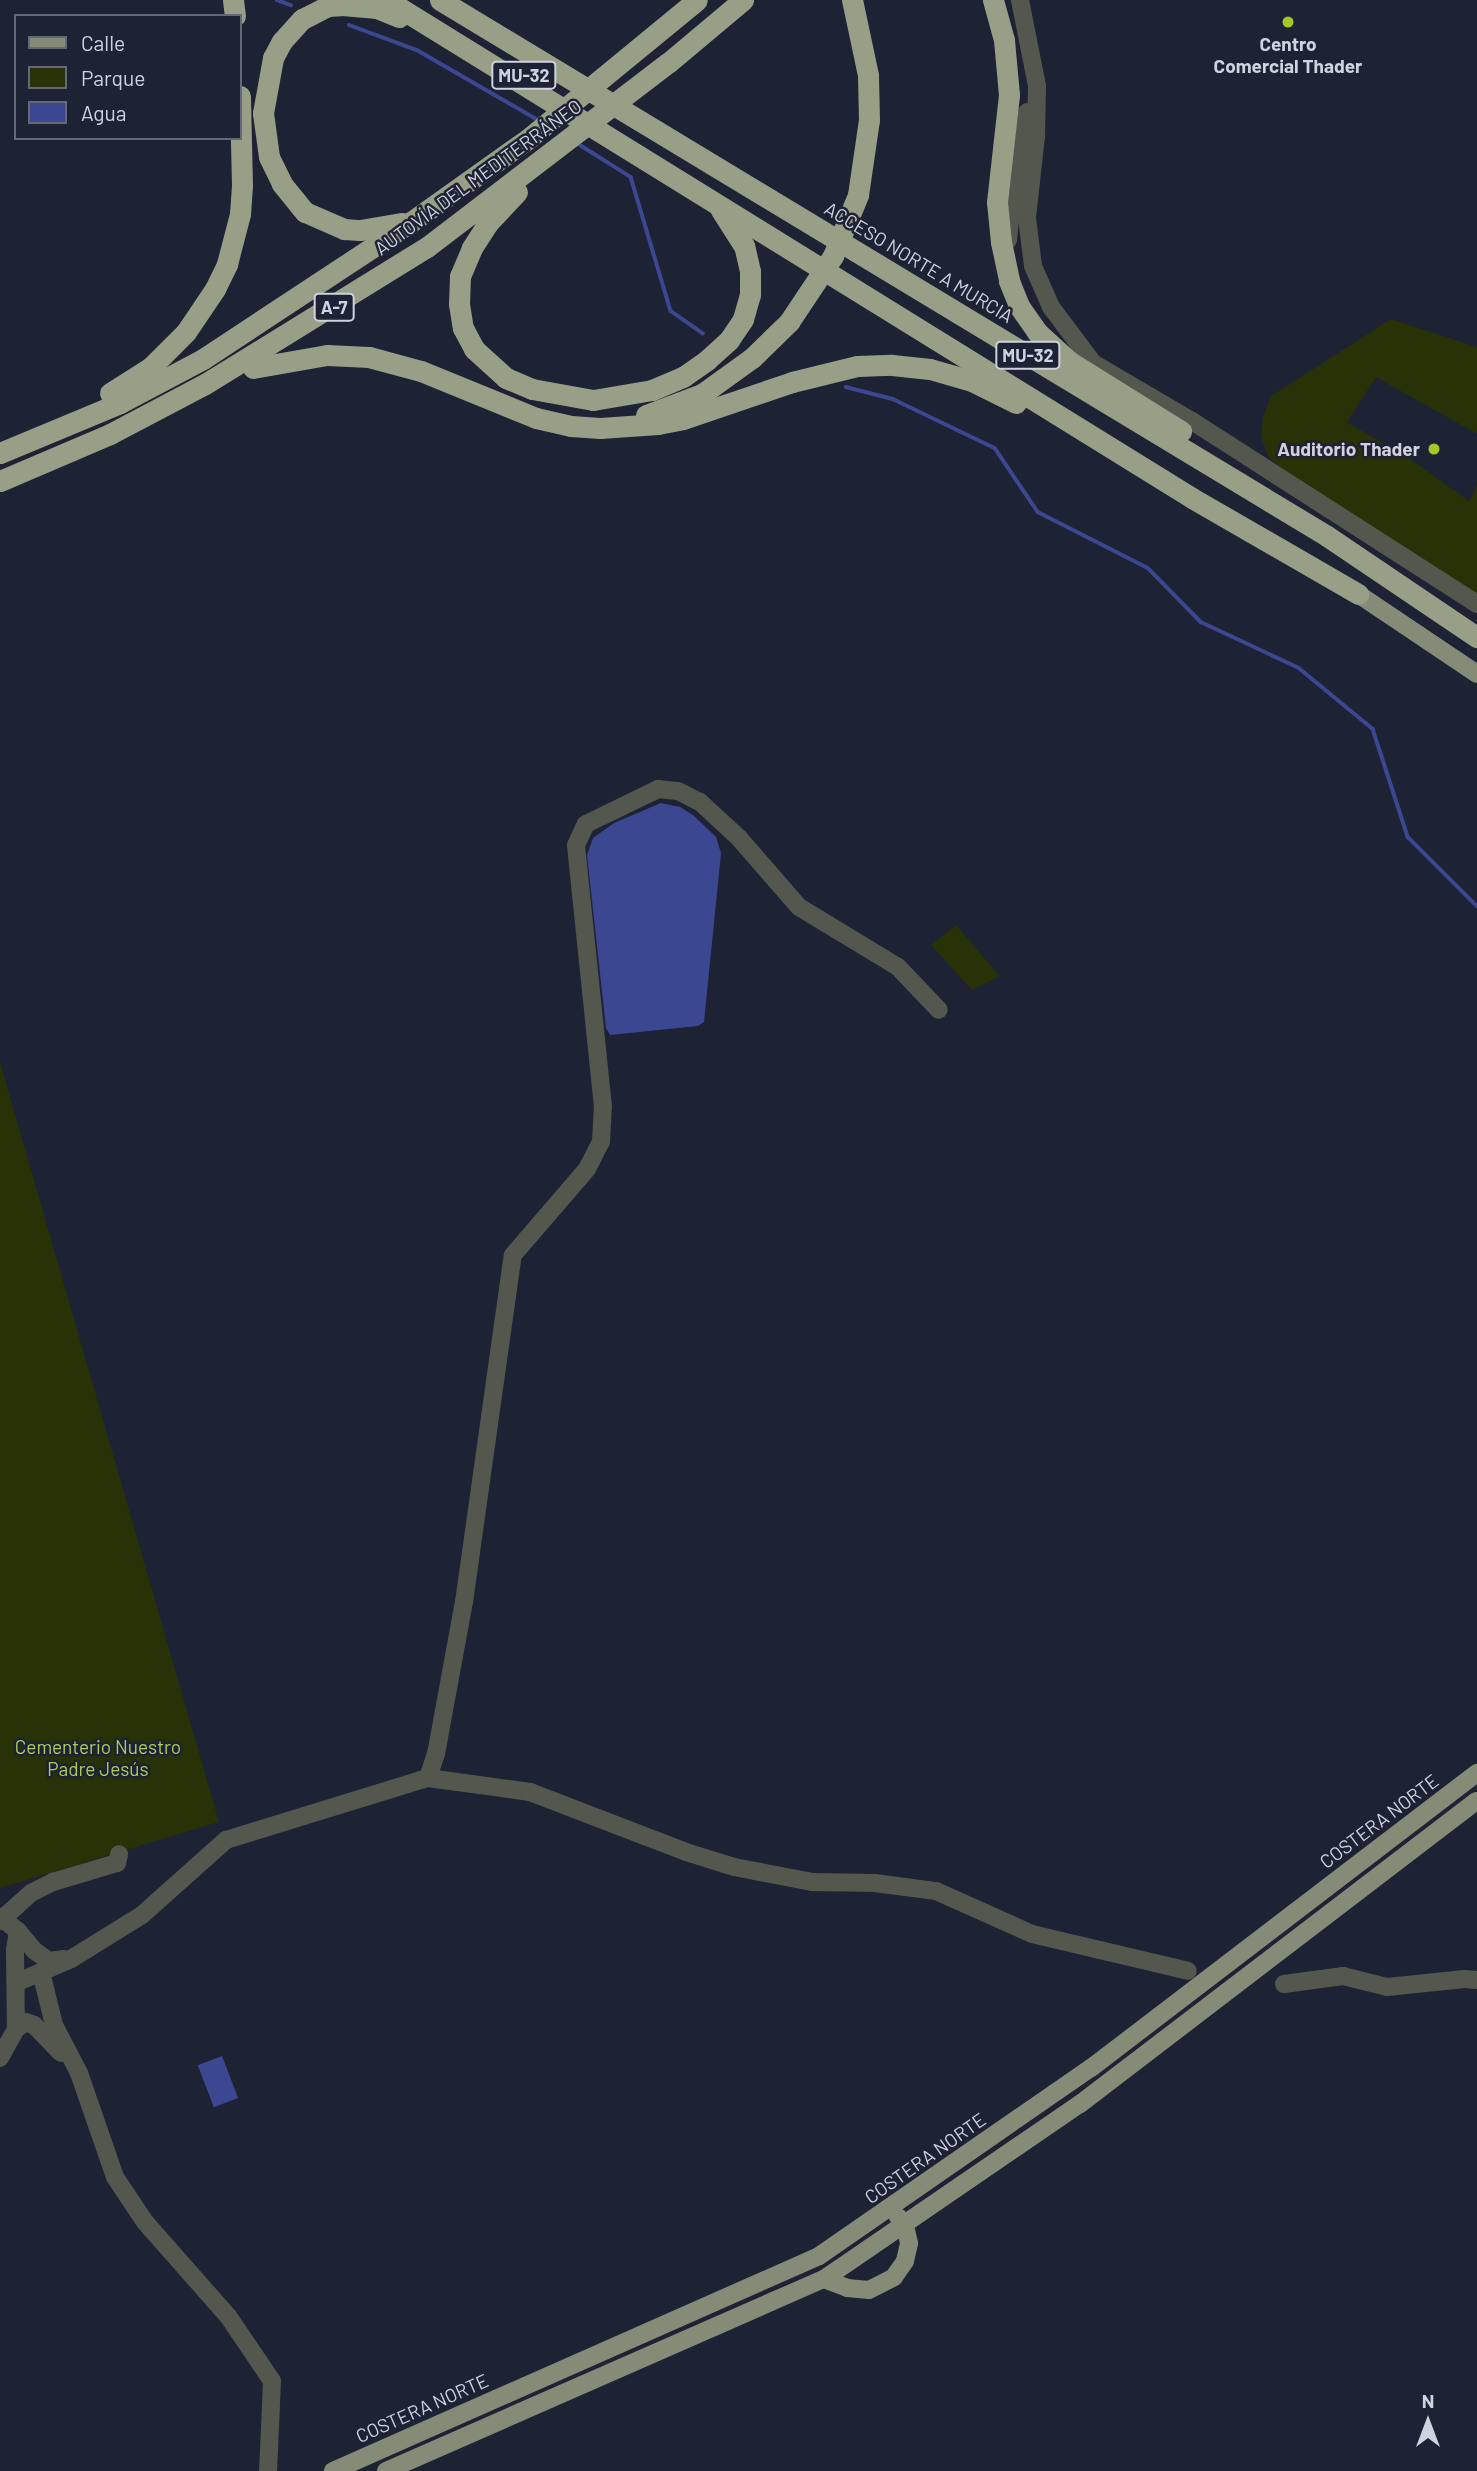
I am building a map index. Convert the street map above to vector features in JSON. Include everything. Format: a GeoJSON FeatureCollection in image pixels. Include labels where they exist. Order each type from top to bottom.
{"type":"FeatureCollection","features":[{"type":"Feature","properties":{"kind":"highway"},"geometry":{"type":"LineString","coordinates":[[387,0],[437,34],[1192,498]]}},
{"type":"Feature","properties":{"kind":"highway","name":"MU-32"},"geometry":{"type":"LineString","coordinates":[[405,0],[1358,594]]}},
{"type":"Feature","properties":{"kind":"highway","name":"ACCESO NORTE A MURCIA"},"geometry":{"type":"LineString","coordinates":[[440,0],[1327,536],[1477,637]]}},
{"type":"Feature","properties":{"kind":"highway"},"geometry":{"type":"LineString","coordinates":[[465,0],[554,59],[575,81]]}},
{"type":"Feature","properties":{"kind":"highway","name":"AUTOVÍA DEL MEDITERRÁNEO"},"geometry":{"type":"LineString","coordinates":[[0,481],[110,434],[243,363],[416,255],[548,163],[672,66],[743,0]]}},
{"type":"Feature","properties":{"kind":"highway"},"geometry":{"type":"LineString","coordinates":[[672,66],[758,0]]}},
{"type":"Feature","properties":{"kind":"highway"},"geometry":{"type":"LineString","coordinates":[[536,418],[577,422],[629,419],[658,412],[702,394],[774,338],[820,280],[843,236],[858,195],[867,144],[869,95],[864,46],[852,0]]}},
{"type":"Feature","properties":{"kind":"highway"},"geometry":{"type":"LineString","coordinates":[[993,0],[1004,40],[1009,95],[997,202],[1000,242],[1009,281],[1019,306],[1037,332],[1070,362],[1233,463],[1327,536]]}},
{"type":"Feature","properties":{"kind":"highway","name":"AUTOVÍA DEL MEDITERRÁNEO"},"geometry":{"type":"LineString","coordinates":[[0,452],[120,403],[203,359],[411,222],[528,138],[691,4]]}},
{"type":"Feature","properties":{"kind":"highway"},"geometry":{"type":"LineString","coordinates":[[411,222],[360,230],[344,229],[305,212],[282,184],[269,157],[264,136],[264,92],[273,58],[282,41],[302,19],[328,6],[377,8],[437,34]]}},
{"type":"Feature","properties":{"kind":"highway"},"geometry":{"type":"LineString","coordinates":[[0,452],[95,402],[151,367],[186,332],[202,310],[227,264],[240,214],[241,140]]}},
{"type":"Feature","properties":{"kind":"highway"},"geometry":{"type":"LineString","coordinates":[[548,163],[488,223],[472,248],[460,276],[458,304],[463,328],[474,349],[506,378],[532,389],[593,400],[652,390],[683,377],[729,340],[743,319],[750,295],[750,271],[744,246],[718,205]]}},
{"type":"Feature","properties":{"kind":"highway"},"geometry":{"type":"LineString","coordinates":[[110,434],[137,428],[253,369],[392,284],[517,192]]}},
{"type":"Feature","properties":{"kind":"highway"},"geometry":{"type":"LineString","coordinates":[[253,369],[327,355],[369,357],[421,371],[536,418],[571,426],[600,428],[658,424],[840,369],[874,365],[914,367],[952,374],[1003,395],[1192,498],[1358,594]]}},
{"type":"Feature","properties":{"kind":"main road"},"geometry":{"type":"LineString","coordinates":[[1358,594],[1477,674]]}},
{"type":"Feature","properties":{"kind":"main road","name":"COSTERA NORTE"},"geometry":{"type":"LineString","coordinates":[[333,2471],[819,2256],[1091,2068],[1477,1773]]}},
{"type":"Feature","properties":{"kind":"main road"},"geometry":{"type":"LineString","coordinates":[[386,2471],[824,2279],[1080,2104],[1477,1801]]}},
{"type":"Feature","properties":{"kind":"main road"},"geometry":{"type":"LineString","coordinates":[[824,2279],[860,2290],[869,2290],[887,2282],[901,2268],[908,2252],[905,2225],[890,2208]]}},
{"type":"Feature","properties":{"kind":"street"},"geometry":{"type":"LineString","coordinates":[[1020,0],[1037,86],[1036,136],[1027,218],[1033,267],[1051,307],[1093,363],[1192,421],[1477,604]]}},
{"type":"Feature","properties":{"kind":"street"},"geometry":{"type":"LineString","coordinates":[[1009,281],[1008,221],[1015,168],[1027,119],[1029,35]]}},
{"type":"Feature","properties":{"kind":"street"},"geometry":{"type":"LineString","coordinates":[[428,1778],[436,1754],[464,1602],[513,1255],[587,1169],[601,1142],[603,1107],[576,845],[586,824],[658,789],[678,791],[700,802],[739,838],[799,907],[898,967],[939,1010]]}},
{"type":"Feature","properties":{"kind":"street"},"geometry":{"type":"LineString","coordinates":[[18,1982],[71,1959],[142,1915],[226,1840],[428,1778],[530,1792],[686,1852],[754,1872],[812,1882],[875,1882],[936,1891],[1032,1934],[1188,1971]]}},
{"type":"Feature","properties":{"kind":"street"},"geometry":{"type":"LineString","coordinates":[[71,1959],[49,1961],[35,1951],[18,1931],[1,1919],[31,1893],[53,1882],[117,1863],[119,1854]]}},
{"type":"Feature","properties":{"kind":"street"},"geometry":{"type":"LineString","coordinates":[[16,2029],[18,1931]]}},
{"type":"Feature","properties":{"kind":"street"},"geometry":{"type":"LineString","coordinates":[[0,1950],[16,1963]]}},
{"type":"Feature","properties":{"kind":"street"},"geometry":{"type":"LineString","coordinates":[[41,1972],[54,2025],[79,2073],[115,2178],[145,2222],[228,2316],[272,2381],[268,2471]]}},
{"type":"Feature","properties":{"kind":"street"},"geometry":{"type":"LineString","coordinates":[[1284,1984],[1343,1976],[1387,1987],[1477,1980]]}},
{"type":"Feature","properties":{"kind":"street"},"geometry":{"type":"LineString","coordinates":[[0,2058],[16,2029],[26,2022],[40,2028],[79,2073]]}},
{"type":"Feature","properties":{"kind":"green space"},"geometry":{"type":"Polygon","coordinates":[[[1391,319],[1477,347],[1477,434],[1376,377],[1347,422],[1416,463],[1469,501],[1477,485],[1477,597],[1278,466],[1268,456],[1261,437],[1263,417],[1271,396],[1391,319]]]}},
{"type":"Feature","properties":{"kind":"green space"},"geometry":{"type":"Polygon","coordinates":[[[956,925],[1000,976],[972,990],[931,945],[956,925]]]}},
{"type":"Feature","properties":{"kind":"green space","name":"Cementerio Nuestro Padre Jesús"},"geometry":{"type":"Polygon","coordinates":[[[0,1062],[219,1822],[0,1888],[0,1062]]]}},
{"type":"Feature","properties":{"kind":"water"},"geometry":{"type":"Polygon","coordinates":[[[661,803],[680,807],[693,815],[716,837],[721,853],[704,1022],[698,1026],[610,1035],[606,1028],[587,855],[593,838],[614,823],[661,803]]]}},
{"type":"Feature","properties":{"kind":"water"},"geometry":{"type":"Polygon","coordinates":[[[222,2056],[238,2098],[214,2107],[198,2065],[222,2056]]]}},
{"type":"Feature","properties":{"kind":"waterway"},"geometry":{"type":"LineString","coordinates":[[277,0],[291,5]]}},
{"type":"Feature","properties":{"kind":"waterway"},"geometry":{"type":"LineString","coordinates":[[349,25],[417,50],[540,121]]}},
{"type":"Feature","properties":{"kind":"waterway"},"geometry":{"type":"LineString","coordinates":[[577,143],[631,177],[671,311],[703,333]]}},
{"type":"Feature","properties":{"kind":"waterway"},"geometry":{"type":"LineString","coordinates":[[846,387],[893,399],[995,448],[1038,512],[1148,568],[1201,622],[1299,668],[1373,729],[1408,837],[1477,906]]}},
{"type":"Feature","properties":{"kind":"place","name":"Centro Comercial Thader"},"geometry":{"type":"Point","coordinates":[1288,22]}},
{"type":"Feature","properties":{"kind":"place","name":"Auditorio Thader"},"geometry":{"type":"Point","coordinates":[1434,449]}}]}
